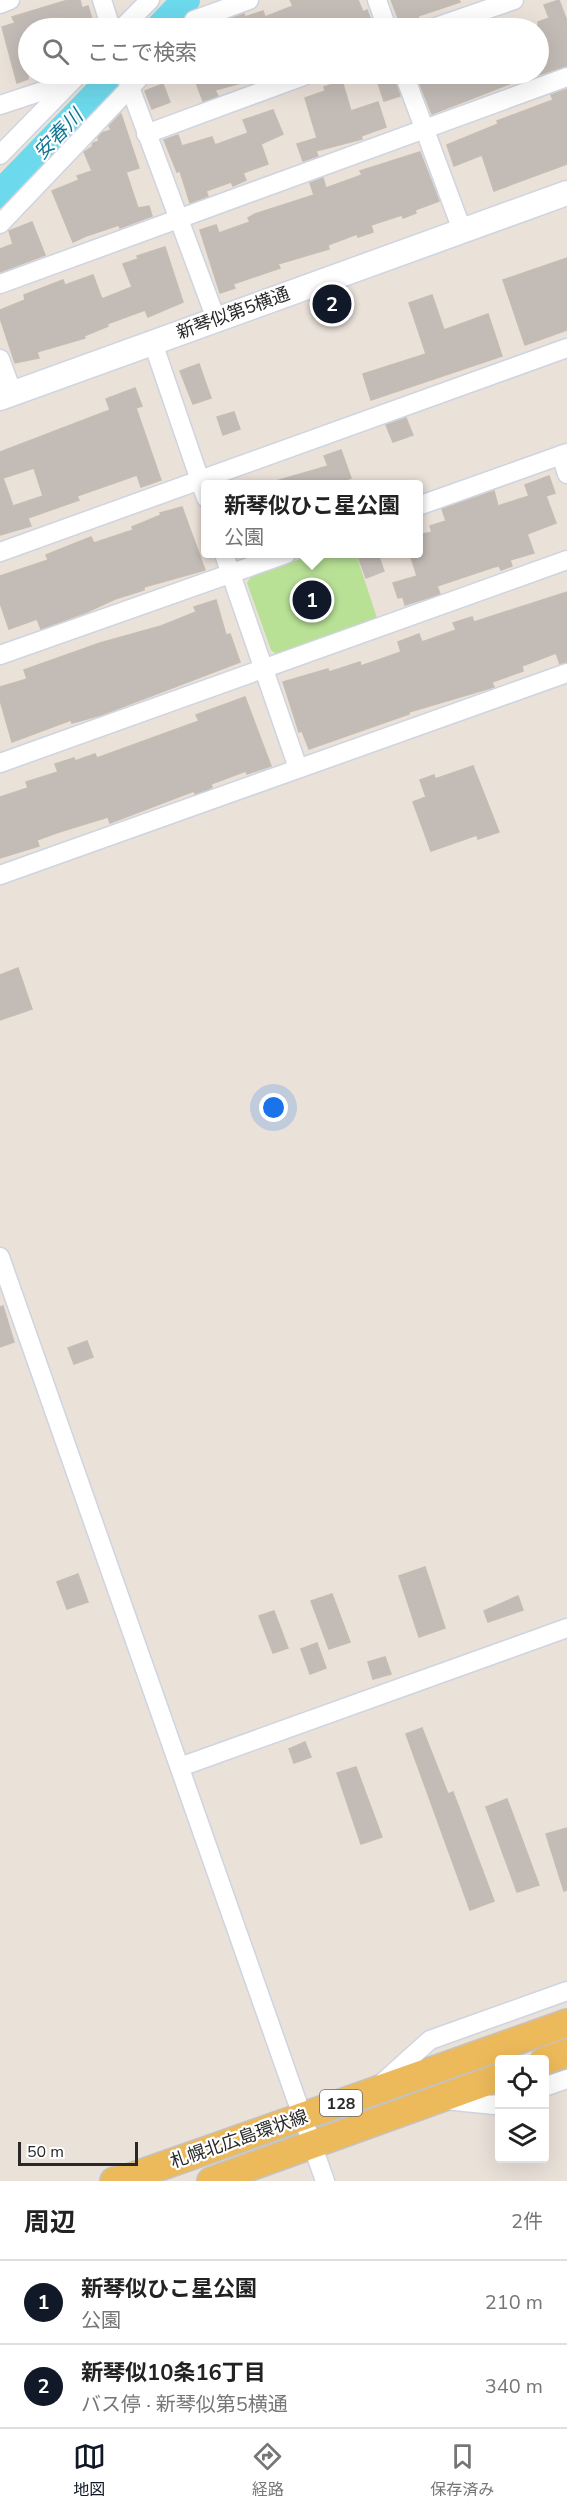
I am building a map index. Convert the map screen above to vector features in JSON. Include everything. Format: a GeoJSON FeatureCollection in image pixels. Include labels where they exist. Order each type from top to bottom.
{"type":"FeatureCollection","features":[{"type":"Feature","properties":{"kind":"main road","name":"札幌北広島環状線"},"geometry":{"type":"LineString","coordinates":[[114,2181],[303,2117],[567,2022]]}},
{"type":"Feature","properties":{"kind":"main road"},"geometry":{"type":"LineString","coordinates":[[549,2059],[567,2053]]}},
{"type":"Feature","properties":{"kind":"main road","name":"札幌北広島環状線"},"geometry":{"type":"LineString","coordinates":[[211,2181],[495,2079]]}},
{"type":"Feature","properties":{"kind":"street"},"geometry":{"type":"LineString","coordinates":[[0,3],[10,0]]}},
{"type":"Feature","properties":{"kind":"street"},"geometry":{"type":"LineString","coordinates":[[102,0],[108,18]]}},
{"type":"Feature","properties":{"kind":"street"},"geometry":{"type":"LineString","coordinates":[[132,18],[150,0]]}},
{"type":"Feature","properties":{"kind":"street"},"geometry":{"type":"LineString","coordinates":[[196,18],[213,0]]}},
{"type":"Feature","properties":{"kind":"street"},"geometry":{"type":"LineString","coordinates":[[205,18],[249,0]]}},
{"type":"Feature","properties":{"kind":"street"},"geometry":{"type":"LineString","coordinates":[[377,0],[383,18]]}},
{"type":"Feature","properties":{"kind":"street"},"geometry":{"type":"LineString","coordinates":[[462,18],[514,0]]}},
{"type":"Feature","properties":{"kind":"street"},"geometry":{"type":"LineString","coordinates":[[549,84],[567,77]]}},
{"type":"Feature","properties":{"kind":"street"},"geometry":{"type":"LineString","coordinates":[[0,105],[58,84]]}},
{"type":"Feature","properties":{"kind":"street"},"geometry":{"type":"LineString","coordinates":[[0,155],[69,84]]}},
{"type":"Feature","properties":{"kind":"street"},"geometry":{"type":"LineString","coordinates":[[0,224],[126,84]]}},
{"type":"Feature","properties":{"kind":"street"},"geometry":{"type":"LineString","coordinates":[[132,84],[146,134],[216,319]]}},
{"type":"Feature","properties":{"kind":"street"},"geometry":{"type":"LineString","coordinates":[[146,134],[282,84]]}},
{"type":"Feature","properties":{"kind":"street"},"geometry":{"type":"LineString","coordinates":[[408,84],[462,230]]}},
{"type":"Feature","properties":{"kind":"street"},"geometry":{"type":"LineString","coordinates":[[0,284],[548,84]]}},
{"type":"Feature","properties":{"kind":"street","name":"新琴似第5横通"},"geometry":{"type":"LineString","coordinates":[[6,396],[567,193]]}},
{"type":"Feature","properties":{"kind":"street"},"geometry":{"type":"LineString","coordinates":[[153,343],[201,485]]}},
{"type":"Feature","properties":{"kind":"street"},"geometry":{"type":"LineString","coordinates":[[0,552],[567,348]]}},
{"type":"Feature","properties":{"kind":"street"},"geometry":{"type":"LineString","coordinates":[[0,358],[6,396]]}},
{"type":"Feature","properties":{"kind":"street"},"geometry":{"type":"LineString","coordinates":[[423,504],[564,454],[567,474]]}},
{"type":"Feature","properties":{"kind":"street"},"geometry":{"type":"LineString","coordinates":[[226,558],[298,768]]}},
{"type":"Feature","properties":{"kind":"street"},"geometry":{"type":"LineString","coordinates":[[0,656],[274,558]]}},
{"type":"Feature","properties":{"kind":"street"},"geometry":{"type":"LineString","coordinates":[[0,763],[567,560]]}},
{"type":"Feature","properties":{"kind":"street"},"geometry":{"type":"LineString","coordinates":[[0,876],[567,673]]}},
{"type":"Feature","properties":{"kind":"street"},"geometry":{"type":"LineString","coordinates":[[0,1257],[325,2181]]}},
{"type":"Feature","properties":{"kind":"street"},"geometry":{"type":"LineString","coordinates":[[180,1767],[567,1628]]}},
{"type":"Feature","properties":{"kind":"street"},"geometry":{"type":"LineString","coordinates":[[370,2093],[430,2040],[567,1991]]}},
{"type":"Feature","properties":{"kind":"street"},"geometry":{"type":"LineString","coordinates":[[549,2085],[567,2079]]}},
{"type":"Feature","properties":{"kind":"street"},"geometry":{"type":"LineString","coordinates":[[437,2100],[495,2105]]}},
{"type":"Feature","properties":{"kind":"green space"},"geometry":{"type":"Polygon","coordinates":[[[304,558],[357,558],[377,618],[276,654],[271,650],[247,583],[252,575],[304,558]]]}},
{"type":"Feature","properties":{"kind":"building"},"geometry":{"type":"Polygon","coordinates":[[[68,0],[80,0],[82,8],[88,6],[92,18],[18,18],[17,83],[2,27],[15,23],[12,17],[68,0]]]}},
{"type":"Feature","properties":{"kind":"building"},"geometry":{"type":"Polygon","coordinates":[[[290,0],[358,0],[363,12],[367,10],[370,18],[233,18],[244,14],[245,17],[263,11],[265,17],[293,6],[290,0]]]}},
{"type":"Feature","properties":{"kind":"building"},"geometry":{"type":"Polygon","coordinates":[[[391,0],[459,0],[460,2],[418,16],[419,18],[398,18],[391,0]]]}},
{"type":"Feature","properties":{"kind":"building"},"geometry":{"type":"Polygon","coordinates":[[[559,0],[567,21],[567,66],[549,72],[549,18],[544,5],[559,0]]]}},
{"type":"Feature","properties":{"kind":"building"},"geometry":{"type":"Polygon","coordinates":[[[163,84],[170,102],[152,109],[145,91],[163,84]]]}},
{"type":"Feature","properties":{"kind":"building"},"geometry":{"type":"Polygon","coordinates":[[[197,84],[238,84],[215,90],[218,96],[203,101],[197,84]]]}},
{"type":"Feature","properties":{"kind":"building"},"geometry":{"type":"Polygon","coordinates":[[[343,84],[351,111],[378,102],[386,127],[361,136],[362,139],[316,151],[318,156],[303,161],[297,144],[317,138],[305,98],[325,91],[324,87],[343,84]]]}},
{"type":"Feature","properties":{"kind":"building"},"geometry":{"type":"Polygon","coordinates":[[[378,84],[396,84],[400,96],[384,101],[378,84]]]}},
{"type":"Feature","properties":{"kind":"building"},"geometry":{"type":"Polygon","coordinates":[[[420,84],[509,84],[432,114],[420,84]]]}},
{"type":"Feature","properties":{"kind":"building"},"geometry":{"type":"Polygon","coordinates":[[[567,89],[567,164],[494,191],[482,155],[454,166],[447,145],[498,124],[497,121],[553,100],[551,95],[567,89]]]}},
{"type":"Feature","properties":{"kind":"building"},"geometry":{"type":"Polygon","coordinates":[[[273,110],[283,134],[261,144],[268,164],[243,173],[246,180],[233,186],[231,182],[206,191],[208,196],[190,203],[180,171],[177,172],[164,140],[178,135],[182,146],[212,137],[215,145],[248,133],[243,120],[273,110]]]}},
{"type":"Feature","properties":{"kind":"building"},"geometry":{"type":"Polygon","coordinates":[[[121,114],[139,168],[126,172],[138,208],[149,206],[152,216],[73,242],[52,191],[79,180],[77,176],[92,171],[84,152],[92,147],[93,143],[99,141],[98,138],[102,133],[111,130],[109,126],[121,114]]]}},
{"type":"Feature","properties":{"kind":"building"},"geometry":{"type":"Polygon","coordinates":[[[420,152],[439,201],[415,210],[416,213],[403,218],[402,215],[371,225],[373,232],[358,237],[357,234],[328,245],[329,249],[278,264],[280,268],[233,284],[235,288],[220,293],[200,230],[216,225],[219,233],[250,222],[248,218],[255,214],[314,195],[310,183],[323,178],[326,188],[362,175],[360,171],[420,152]]]}},
{"type":"Feature","properties":{"kind":"building"},"geometry":{"type":"Polygon","coordinates":[[[32,222],[45,255],[0,272],[0,249],[13,244],[9,231],[32,222]]]}},
{"type":"Feature","properties":{"kind":"building"},"geometry":{"type":"Polygon","coordinates":[[[165,247],[183,302],[148,317],[145,310],[107,324],[108,326],[84,336],[85,338],[37,352],[39,358],[15,363],[0,318],[0,310],[25,300],[24,295],[63,280],[65,285],[93,275],[102,299],[132,287],[123,264],[138,259],[137,256],[165,247]]]}},
{"type":"Feature","properties":{"kind":"building"},"geometry":{"type":"Polygon","coordinates":[[[567,258],[567,330],[525,345],[503,280],[567,258]]]}},
{"type":"Feature","properties":{"kind":"building"},"geometry":{"type":"Polygon","coordinates":[[[432,295],[444,330],[488,314],[502,356],[371,400],[363,374],[426,354],[409,303],[432,295]]]}},
{"type":"Feature","properties":{"kind":"building"},"geometry":{"type":"Polygon","coordinates":[[[199,364],[211,398],[193,404],[180,371],[199,364]]]}},
{"type":"Feature","properties":{"kind":"building"},"geometry":{"type":"Polygon","coordinates":[[[135,388],[142,406],[136,408],[161,480],[141,487],[137,475],[77,496],[79,500],[28,518],[31,526],[0,535],[0,452],[110,410],[106,399],[135,388]],[[34,468],[3,478],[13,506],[43,496],[34,468]]]}},
{"type":"Feature","properties":{"kind":"building"},"geometry":{"type":"Polygon","coordinates":[[[234,412],[240,429],[223,435],[217,417],[234,412]]]}},
{"type":"Feature","properties":{"kind":"building"},"geometry":{"type":"Polygon","coordinates":[[[406,418],[413,435],[393,442],[386,425],[406,418]]]}},
{"type":"Feature","properties":{"kind":"building"},"geometry":{"type":"Polygon","coordinates":[[[341,450],[351,478],[345,480],[279,480],[328,466],[324,456],[341,450]]]}},
{"type":"Feature","properties":{"kind":"building"},"geometry":{"type":"Polygon","coordinates":[[[549,476],[555,493],[546,496],[556,523],[527,534],[534,553],[510,560],[512,566],[501,570],[499,566],[494,567],[437,586],[440,594],[437,595],[405,605],[403,597],[398,598],[393,583],[417,576],[411,558],[423,558],[423,534],[432,532],[430,526],[446,521],[442,509],[494,491],[498,506],[529,496],[525,485],[549,476]]]}},
{"type":"Feature","properties":{"kind":"building"},"geometry":{"type":"Polygon","coordinates":[[[182,507],[205,570],[144,587],[144,590],[115,599],[41,629],[37,619],[9,629],[0,603],[0,576],[48,560],[46,555],[91,537],[94,543],[133,530],[132,527],[161,515],[160,513],[182,507]]]}},
{"type":"Feature","properties":{"kind":"building"},"geometry":{"type":"Polygon","coordinates":[[[358,558],[379,558],[384,571],[366,578],[358,558]]]}},
{"type":"Feature","properties":{"kind":"building"},"geometry":{"type":"Polygon","coordinates":[[[567,592],[567,662],[560,664],[556,653],[522,666],[523,671],[492,682],[494,687],[409,712],[409,714],[309,749],[302,731],[299,732],[283,682],[328,669],[329,672],[360,662],[361,666],[401,652],[398,642],[419,634],[422,642],[456,630],[453,623],[472,617],[474,622],[567,592]]]}},
{"type":"Feature","properties":{"kind":"building"},"geometry":{"type":"Polygon","coordinates":[[[216,600],[226,635],[230,634],[240,662],[101,715],[72,723],[71,720],[12,742],[0,700],[0,687],[27,679],[24,670],[100,643],[161,626],[196,612],[194,607],[216,600]]]}},
{"type":"Feature","properties":{"kind":"building"},"geometry":{"type":"Polygon","coordinates":[[[245,697],[271,766],[247,774],[246,771],[211,784],[212,787],[209,789],[195,794],[194,791],[110,823],[108,817],[59,832],[37,840],[39,846],[0,858],[0,797],[28,788],[26,782],[58,772],[55,764],[74,758],[75,761],[95,754],[97,758],[199,721],[196,715],[245,697]]]}},
{"type":"Feature","properties":{"kind":"building"},"geometry":{"type":"Polygon","coordinates":[[[473,766],[499,832],[478,839],[477,835],[431,851],[413,802],[426,797],[420,780],[434,775],[435,779],[473,766]]]}},
{"type":"Feature","properties":{"kind":"building"},"geometry":{"type":"Polygon","coordinates":[[[18,968],[32,1009],[0,1020],[0,975],[18,968]]]}},
{"type":"Feature","properties":{"kind":"building"},"geometry":{"type":"Polygon","coordinates":[[[3,1306],[14,1342],[0,1347],[0,1307],[3,1306]]]}},
{"type":"Feature","properties":{"kind":"building"},"geometry":{"type":"Polygon","coordinates":[[[87,1341],[93,1357],[74,1364],[68,1348],[87,1341]]]}},
{"type":"Feature","properties":{"kind":"building"},"geometry":{"type":"Polygon","coordinates":[[[425,1567],[445,1628],[419,1637],[399,1576],[425,1567]]]}},
{"type":"Feature","properties":{"kind":"building"},"geometry":{"type":"Polygon","coordinates":[[[78,1574],[88,1602],[67,1609],[57,1582],[78,1574]]]}},
{"type":"Feature","properties":{"kind":"building"},"geometry":{"type":"Polygon","coordinates":[[[332,1594],[350,1642],[329,1649],[311,1601],[332,1594]]]}},
{"type":"Feature","properties":{"kind":"building"},"geometry":{"type":"Polygon","coordinates":[[[518,1596],[523,1610],[488,1622],[484,1611],[518,1596]]]}},
{"type":"Feature","properties":{"kind":"building"},"geometry":{"type":"Polygon","coordinates":[[[274,1611],[288,1648],[273,1653],[259,1616],[274,1611]]]}},
{"type":"Feature","properties":{"kind":"building"},"geometry":{"type":"Polygon","coordinates":[[[317,1643],[326,1668],[310,1674],[301,1649],[317,1643]]]}},
{"type":"Feature","properties":{"kind":"building"},"geometry":{"type":"Polygon","coordinates":[[[385,1657],[391,1674],[373,1679],[368,1662],[385,1657]]]}},
{"type":"Feature","properties":{"kind":"building"},"geometry":{"type":"Polygon","coordinates":[[[422,1728],[448,1794],[453,1792],[494,1901],[470,1910],[406,1734],[422,1728]]]}},
{"type":"Feature","properties":{"kind":"building"},"geometry":{"type":"Polygon","coordinates":[[[305,1742],[311,1757],[294,1763],[289,1749],[305,1742]]]}},
{"type":"Feature","properties":{"kind":"building"},"geometry":{"type":"Polygon","coordinates":[[[356,1767],[382,1837],[361,1844],[337,1773],[356,1767]]]}},
{"type":"Feature","properties":{"kind":"building"},"geometry":{"type":"Polygon","coordinates":[[[507,1799],[539,1885],[517,1892],[486,1807],[507,1799]]]}},
{"type":"Feature","properties":{"kind":"building"},"geometry":{"type":"Polygon","coordinates":[[[567,1828],[567,1890],[564,1891],[546,1834],[567,1828]]]}},
{"type":"Feature","properties":{"kind":"waterway","name":"安春川"},"geometry":{"type":"LineString","coordinates":[[169,18],[186,0]]}},
{"type":"Feature","properties":{"kind":"waterway","name":"安春川"},"geometry":{"type":"LineString","coordinates":[[0,194],[106,84]]}},
{"type":"Feature","properties":{"kind":"place","name":"新琴似10条16丁目"},"geometry":{"type":"Point","coordinates":[332,304]}},
{"type":"Feature","properties":{"kind":"place","name":"新琴似ひこ星公園"},"geometry":{"type":"Point","coordinates":[312,600]}}]}
